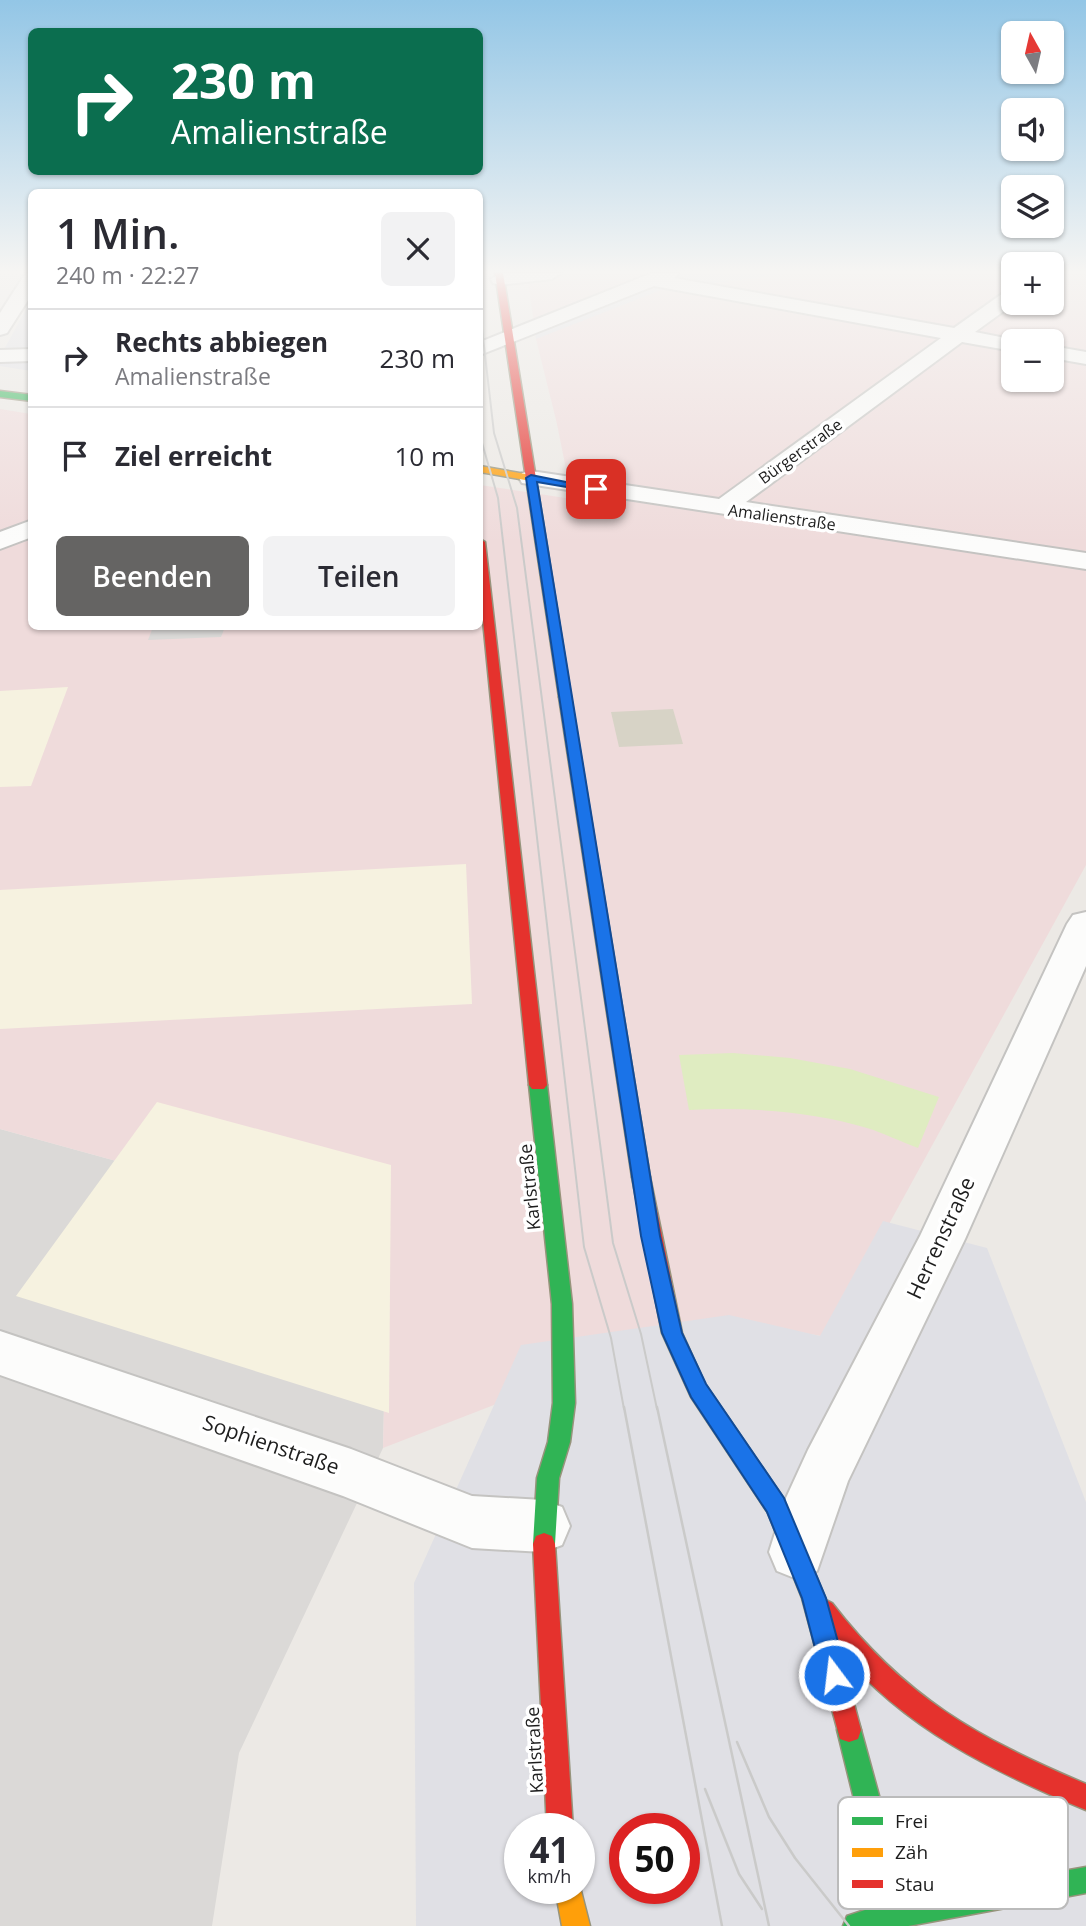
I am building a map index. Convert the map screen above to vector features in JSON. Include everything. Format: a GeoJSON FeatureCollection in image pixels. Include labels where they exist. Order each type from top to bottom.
{"type":"FeatureCollection","features":[{"type":"Feature","properties":{"kind":"main road"},"geometry":{"type":"LineString","coordinates":[[497,363],[531,478],[644,1199],[672,1333],[698,1390],[776,1506],[806,1575],[847,1644],[900,1697],[970,1745],[1086,1797]]}},
{"type":"Feature","properties":{"kind":"main road"},"geometry":{"type":"LineString","coordinates":[[0,394],[28,398]]}},
{"type":"Feature","properties":{"kind":"main road","name":"Amalienstraße"},"geometry":{"type":"LineString","coordinates":[[483,470],[531,478]]}},
{"type":"Feature","properties":{"kind":"main road","name":"Karlstraße"},"geometry":{"type":"LineString","coordinates":[[483,570],[562,1304],[564,1403],[559,1442],[548,1478],[543,1526],[559,1813]]}},
{"type":"Feature","properties":{"kind":"main road"},"geometry":{"type":"LineString","coordinates":[[806,1575],[866,1797]]}},
{"type":"Feature","properties":{"kind":"main road"},"geometry":{"type":"LineString","coordinates":[[1068,1884],[1086,1880]]}},
{"type":"Feature","properties":{"kind":"main road"},"geometry":{"type":"LineString","coordinates":[[571,1904],[576,1926]]}},
{"type":"Feature","properties":{"kind":"main road"},"geometry":{"type":"LineString","coordinates":[[857,1926],[947,1909]]}},
{"type":"Feature","properties":{"kind":"street","name":"Bürgerstraße"},"geometry":{"type":"LineString","coordinates":[[722,508],[921,363]]}},
{"type":"Feature","properties":{"kind":"street","name":"Amalienstraße"},"geometry":{"type":"LineString","coordinates":[[531,478],[1086,561]]}},
{"type":"Feature","properties":{"kind":"street"},"geometry":{"type":"LineString","coordinates":[[0,541],[28,530]]}},
{"type":"Feature","properties":{"kind":"street","name":"Herrenstraße"},"geometry":{"type":"LineString","coordinates":[[806,1575],[813,1498],[942,1239],[1086,924]]}},
{"type":"Feature","properties":{"kind":"street","name":"Sophienstraße"},"geometry":{"type":"LineString","coordinates":[[0,1353],[351,1474],[472,1522],[543,1526]]}},
{"type":"Feature","properties":{"kind":"shaded area"},"geometry":{"type":"Polygon","coordinates":[[[0,363],[28,363],[28,371],[0,366],[0,363]]]}},
{"type":"Feature","properties":{"kind":"shaded area"},"geometry":{"type":"Polygon","coordinates":[[[542,363],[1001,363],[1001,392],[1064,392],[1064,363],[1086,363],[1086,865],[827,1337],[719,1318],[383,1448],[388,1236],[0,1129],[0,409],[28,414],[28,630],[483,630],[483,485],[572,499],[542,363]]]}},
{"type":"Feature","properties":{"kind":"shaded area"},"geometry":{"type":"Polygon","coordinates":[[[152,630],[224,630],[221,637],[148,640],[152,630]]]}},
{"type":"Feature","properties":{"kind":"shaded area"},"geometry":{"type":"Polygon","coordinates":[[[68,687],[31,786],[0,787],[0,691],[68,687]]]}},
{"type":"Feature","properties":{"kind":"shaded area"},"geometry":{"type":"Polygon","coordinates":[[[673,709],[683,744],[619,747],[611,712],[673,709]]]}},
{"type":"Feature","properties":{"kind":"shaded area"},"geometry":{"type":"Polygon","coordinates":[[[466,864],[472,1004],[0,1029],[0,890],[466,864]]]}},
{"type":"Feature","properties":{"kind":"shaded area"},"geometry":{"type":"Polygon","coordinates":[[[157,1102],[391,1165],[389,1413],[16,1296],[157,1102]]]}},
{"type":"Feature","properties":{"kind":"shaded area"},"geometry":{"type":"Polygon","coordinates":[[[0,1129],[388,1236],[383,1448],[239,1753],[212,1926],[0,1926],[0,1129]]]}},
{"type":"Feature","properties":{"kind":"shaded area"},"geometry":{"type":"Polygon","coordinates":[[[883,1221],[987,1248],[1086,1502],[1086,1926],[416,1926],[414,1583],[521,1345],[729,1315],[820,1336],[883,1221]]]}},
{"type":"Feature","properties":{"kind":"green space"},"geometry":{"type":"Polygon","coordinates":[[[733,1053],[790,1058],[850,1069],[939,1097],[918,1148],[873,1130],[801,1114],[734,1109],[689,1110],[679,1055],[733,1053]]]}},
{"type":"Feature","properties":{"kind":"tram line"},"geometry":{"type":"LineString","coordinates":[[486,363],[494,433],[517,508],[613,1243],[641,1334],[657,1409]]}},
{"type":"Feature","properties":{"kind":"tram line"},"geometry":{"type":"LineString","coordinates":[[483,446],[498,498],[584,1247],[611,1338],[624,1409]]}},
{"type":"Feature","properties":{"kind":"tram line"},"geometry":{"type":"LineString","coordinates":[[624,1407],[722,1926]]}},
{"type":"Feature","properties":{"kind":"tram line"},"geometry":{"type":"LineString","coordinates":[[657,1407],[769,1926]]}},
{"type":"Feature","properties":{"kind":"tram line"},"geometry":{"type":"LineString","coordinates":[[737,1742],[769,1817],[795,1858],[849,1926]]}},
{"type":"Feature","properties":{"kind":"tram line"},"geometry":{"type":"LineString","coordinates":[[705,1789],[739,1874],[762,1909]]}},
{"type":"Feature","properties":{"kind":"traffic: fast"},"geometry":{"type":"LineString","coordinates":[[0,394],[28,398]]}},
{"type":"Feature","properties":{"kind":"traffic: fast"},"geometry":{"type":"LineString","coordinates":[[565,697],[641,1177]]}},
{"type":"Feature","properties":{"kind":"traffic: fast"},"geometry":{"type":"LineString","coordinates":[[538,1085],[562,1304],[564,1403],[559,1442],[548,1478],[544,1544]]}},
{"type":"Feature","properties":{"kind":"traffic: fast"},"geometry":{"type":"LineString","coordinates":[[849,1730],[866,1797]]}},
{"type":"Feature","properties":{"kind":"traffic: fast"},"geometry":{"type":"LineString","coordinates":[[1068,1883],[1086,1880]]}},
{"type":"Feature","properties":{"kind":"traffic: fast"},"geometry":{"type":"LineString","coordinates":[[888,1909],[891,1926]]}},
{"type":"Feature","properties":{"kind":"traffic: fast"},"geometry":{"type":"LineString","coordinates":[[857,1926],[889,1916],[927,1909]]}},
{"type":"Feature","properties":{"kind":"traffic: slow"},"geometry":{"type":"LineString","coordinates":[[483,470],[531,478]]}},
{"type":"Feature","properties":{"kind":"traffic: slow"},"geometry":{"type":"LineString","coordinates":[[571,1904],[576,1926]]}},
{"type":"Feature","properties":{"kind":"traffic: jam"},"geometry":{"type":"LineString","coordinates":[[513,363],[565,697]]}},
{"type":"Feature","properties":{"kind":"traffic: jam"},"geometry":{"type":"LineString","coordinates":[[483,570],[538,1085]]}},
{"type":"Feature","properties":{"kind":"traffic: jam"},"geometry":{"type":"LineString","coordinates":[[641,1177],[672,1333],[698,1390],[776,1506],[814,1598],[849,1730]]}},
{"type":"Feature","properties":{"kind":"traffic: jam"},"geometry":{"type":"LineString","coordinates":[[544,1544],[559,1813]]}},
{"type":"Feature","properties":{"kind":"traffic: jam"},"geometry":{"type":"LineString","coordinates":[[824,1611],[850,1645],[879,1676],[926,1715],[1004,1760],[1086,1797]]}},
{"type":"Feature","properties":{"kind":"route"},"geometry":{"type":"LineString","coordinates":[[596,489],[531,478],[651,1236],[672,1333],[698,1390],[776,1506],[814,1598],[834,1675]]}}]}
